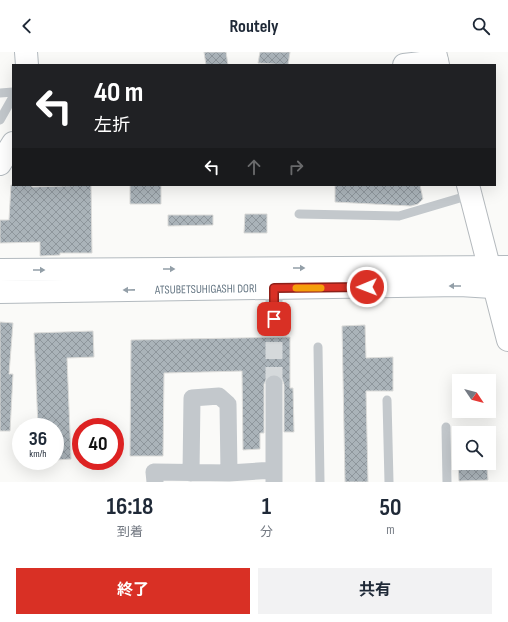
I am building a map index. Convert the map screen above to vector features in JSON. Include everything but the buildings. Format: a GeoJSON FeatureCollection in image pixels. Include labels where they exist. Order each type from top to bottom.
{"type":"FeatureCollection","features":[{"type":"Feature","properties":{"kind":"main road"},"geometry":{"type":"LineString","coordinates":[[26,52],[27,64]]}},
{"type":"Feature","properties":{"kind":"main road"},"geometry":{"type":"LineString","coordinates":[[409,64],[436,59]]}},
{"type":"Feature","properties":{"kind":"main road"},"geometry":{"type":"LineString","coordinates":[[0,164],[12,145]]}},
{"type":"Feature","properties":{"kind":"main road"},"geometry":{"type":"LineString","coordinates":[[469,190],[500,278],[508,340]]}},
{"type":"Feature","properties":{"kind":"main road","name":"ATSUBETSUHIGASHI DORI"},"geometry":{"type":"LineString","coordinates":[[0,270],[500,278]]}},
{"type":"Feature","properties":{"kind":"main road","name":"ATSUBETSUHIGASHI DORI"},"geometry":{"type":"LineString","coordinates":[[0,292],[460,286],[500,278]]}},
{"type":"Feature","properties":{"kind":"street"},"geometry":{"type":"LineString","coordinates":[[274,288],[274,319]]}},
{"type":"Feature","properties":{"kind":"street"},"geometry":{"type":"LineString","coordinates":[[154,482],[154,472],[229,473],[274,476],[274,384]]}},
{"type":"Feature","properties":{"kind":"street"},"geometry":{"type":"LineString","coordinates":[[191,473],[192,398],[219,396],[228,404],[229,473]]}},
{"type":"Feature","properties":{"kind":"lane"},"geometry":{"type":"LineString","coordinates":[[0,93],[12,92]]}},
{"type":"Feature","properties":{"kind":"lane"},"geometry":{"type":"LineString","coordinates":[[0,120],[12,99]]}},
{"type":"Feature","properties":{"kind":"lane"},"geometry":{"type":"LineString","coordinates":[[299,214],[399,216],[469,190]]}},
{"type":"Feature","properties":{"kind":"lane"},"geometry":{"type":"LineString","coordinates":[[318,347],[320,482]]}},
{"type":"Feature","properties":{"kind":"lane"},"geometry":{"type":"LineString","coordinates":[[387,400],[389,482]]}},
{"type":"Feature","properties":{"kind":"lane"},"geometry":{"type":"LineString","coordinates":[[446,427],[447,482]]}},
{"type":"Feature","properties":{"kind":"tunnel"},"geometry":{"type":"LineString","coordinates":[[274,319],[274,384]]}},
{"type":"Feature","properties":{"kind":"slow traffic"},"geometry":{"type":"LineString","coordinates":[[296,288],[321,288]]}},
{"type":"Feature","properties":{"kind":"route"},"geometry":{"type":"LineString","coordinates":[[274,319],[274,288],[367,287]]}}]}
